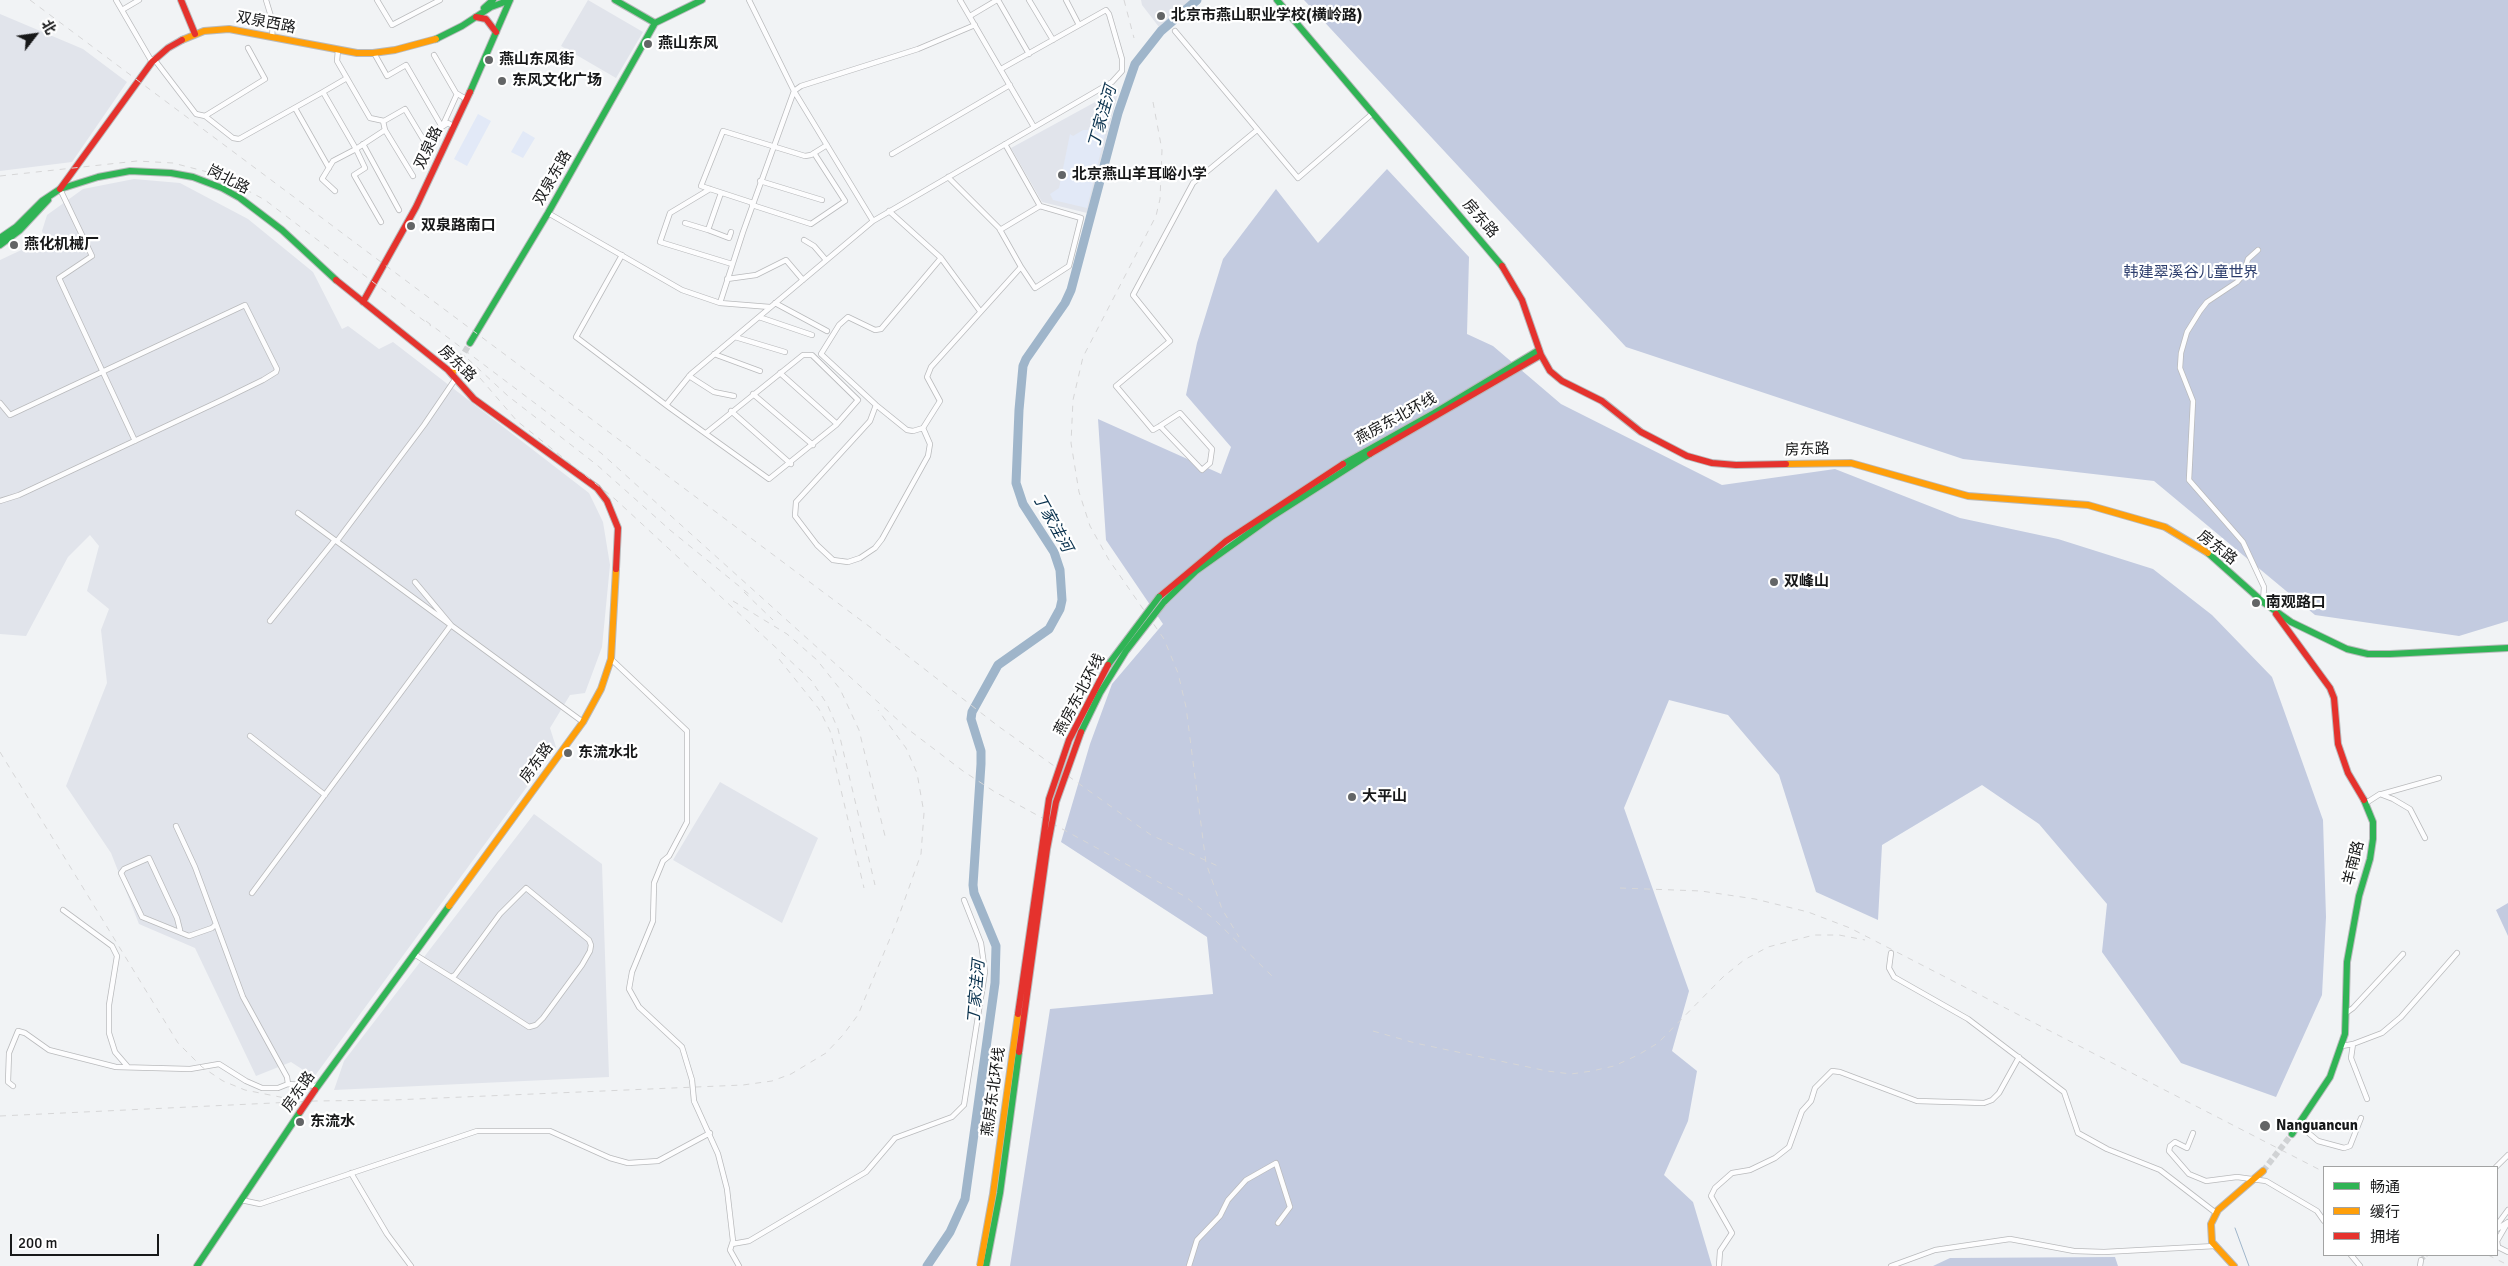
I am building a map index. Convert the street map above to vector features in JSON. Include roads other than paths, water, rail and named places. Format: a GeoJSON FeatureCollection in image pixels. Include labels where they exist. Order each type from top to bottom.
{"type":"FeatureCollection","features":[{"type":"Feature","properties":{"kind":"main road"},"geometry":{"type":"LineString","coordinates":[[181,0],[195,34]]}},
{"type":"Feature","properties":{"kind":"main road","name":"双泉西路"},"geometry":{"type":"LineString","coordinates":[[474,17],[493,0]]}},
{"type":"Feature","properties":{"kind":"main road","name":"双泉西路"},"geometry":{"type":"LineString","coordinates":[[60,189],[153,61],[168,48],[195,34],[229,29],[338,50],[374,53],[421,44],[448,33],[491,7],[510,0]]}},
{"type":"Feature","properties":{"kind":"main road","name":"双泉路"},"geometry":{"type":"LineString","coordinates":[[362,302],[416,207],[510,0]]}},
{"type":"Feature","properties":{"kind":"main road"},"geometry":{"type":"LineString","coordinates":[[614,0],[655,23],[702,0]]}},
{"type":"Feature","properties":{"kind":"main road","name":"房东路"},"geometry":{"type":"LineString","coordinates":[[1277,0],[1502,265],[1522,300],[1540,352],[1550,371],[1562,381],[1602,401],[1641,432],[1687,456],[1712,463],[1736,465],[1851,463],[1968,496],[2088,505],[2165,527],[2206,552],[2274,611],[2328,642],[2368,654],[2508,648]]}},
{"type":"Feature","properties":{"kind":"main road"},"geometry":{"type":"LineString","coordinates":[[474,17],[486,19],[496,32]]}},
{"type":"Feature","properties":{"kind":"main road","name":"双泉东路"},"geometry":{"type":"LineString","coordinates":[[470,344],[548,212],[655,23]]}},
{"type":"Feature","properties":{"kind":"main road","name":"岗北路"},"geometry":{"type":"LineString","coordinates":[[0,238],[16,227],[60,189],[98,176],[130,171],[171,173],[214,185],[240,198],[268,219],[362,302]]}},
{"type":"Feature","properties":{"kind":"main road","name":"岗北路"},"geometry":{"type":"LineString","coordinates":[[0,245],[20,230],[51,195]]}},
{"type":"Feature","properties":{"kind":"main road","name":"房东路"},"geometry":{"type":"LineString","coordinates":[[197,1266],[316,1088],[583,722],[601,688],[611,658],[617,592],[618,528],[606,501],[597,488],[474,399],[454,376],[362,302]]}},
{"type":"Feature","properties":{"kind":"main road","name":"燕房东北环线"},"geometry":{"type":"LineString","coordinates":[[980,1266],[993,1194],[1033,901],[1049,799],[1069,740],[1117,651],[1162,600],[1196,571],[1270,518],[1361,459],[1540,352]]}},
{"type":"Feature","properties":{"kind":"main road"},"geometry":{"type":"LineString","coordinates":[[454,376],[460,360]]}},
{"type":"Feature","properties":{"kind":"main road","name":"燕房东北环线"},"geometry":{"type":"LineString","coordinates":[[986,1266],[1000,1193],[1044,875],[1056,802],[1075,745],[1100,693],[1126,651],[1162,600]]}},
{"type":"Feature","properties":{"kind":"main road","name":"羊南路"},"geometry":{"type":"LineString","coordinates":[[2274,611],[2330,688],[2334,698],[2338,744],[2343,760],[2366,803],[2373,822],[2373,839],[2357,904],[2347,962],[2345,1034],[2342,1046],[2330,1077],[2292,1134]]}},
{"type":"Feature","properties":{"kind":"main road"},"geometry":{"type":"LineString","coordinates":[[2234,1266],[2215,1246],[2211,1233],[2216,1213],[2263,1171]]}},
{"type":"Feature","properties":{"kind":"street"},"geometry":{"type":"LineString","coordinates":[[116,0],[153,61],[196,114],[206,116],[233,138],[239,139],[347,78]]}},
{"type":"Feature","properties":{"kind":"street"},"geometry":{"type":"LineString","coordinates":[[122,10],[138,0]]}},
{"type":"Feature","properties":{"kind":"street"},"geometry":{"type":"LineString","coordinates":[[266,0],[273,23],[272,37]]}},
{"type":"Feature","properties":{"kind":"street"},"geometry":{"type":"LineString","coordinates":[[379,1],[392,25],[440,0]]}},
{"type":"Feature","properties":{"kind":"street"},"geometry":{"type":"LineString","coordinates":[[749,0],[794,91],[873,221]]}},
{"type":"Feature","properties":{"kind":"street"},"geometry":{"type":"LineString","coordinates":[[960,0],[1034,127]]}},
{"type":"Feature","properties":{"kind":"street"},"geometry":{"type":"LineString","coordinates":[[985,0],[988,5]]}},
{"type":"Feature","properties":{"kind":"street"},"geometry":{"type":"LineString","coordinates":[[970,16],[998,0],[1029,54]]}},
{"type":"Feature","properties":{"kind":"street"},"geometry":{"type":"LineString","coordinates":[[1029,0],[1052,40]]}},
{"type":"Feature","properties":{"kind":"street"},"geometry":{"type":"LineString","coordinates":[[1066,0],[1079,25]]}},
{"type":"Feature","properties":{"kind":"street"},"geometry":{"type":"LineString","coordinates":[[666,405],[689,376],[873,221],[1112,82],[1122,71],[1122,59],[1114,26],[1106,10],[1001,69]]}},
{"type":"Feature","properties":{"kind":"street"},"geometry":{"type":"LineString","coordinates":[[720,303],[760,181],[794,91],[801,86],[918,49],[975,25]]}},
{"type":"Feature","properties":{"kind":"street"},"geometry":{"type":"LineString","coordinates":[[1175,31],[1298,178],[1372,114]]}},
{"type":"Feature","properties":{"kind":"street"},"geometry":{"type":"LineString","coordinates":[[206,116],[265,79],[248,48]]}},
{"type":"Feature","properties":{"kind":"street"},"geometry":{"type":"LineString","coordinates":[[338,50],[337,61],[370,118],[383,121],[405,109],[423,139],[448,123],[453,126]]}},
{"type":"Feature","properties":{"kind":"street"},"geometry":{"type":"LineString","coordinates":[[374,53],[386,76],[406,65],[442,127]]}},
{"type":"Feature","properties":{"kind":"street"},"geometry":{"type":"LineString","coordinates":[[434,55],[457,94],[466,99]]}},
{"type":"Feature","properties":{"kind":"street"},"geometry":{"type":"LineString","coordinates":[[892,154],[1010,85]]}},
{"type":"Feature","properties":{"kind":"street"},"geometry":{"type":"LineString","coordinates":[[323,92],[365,168],[354,175],[381,222]]}},
{"type":"Feature","properties":{"kind":"street"},"geometry":{"type":"LineString","coordinates":[[442,127],[457,94]]}},
{"type":"Feature","properties":{"kind":"street"},"geometry":{"type":"LineString","coordinates":[[295,108],[329,168]]}},
{"type":"Feature","properties":{"kind":"street"},"geometry":{"type":"LineString","coordinates":[[383,121],[385,130],[413,176]]}},
{"type":"Feature","properties":{"kind":"street"},"geometry":{"type":"LineString","coordinates":[[336,191],[322,179],[333,161],[385,130]]}},
{"type":"Feature","properties":{"kind":"street"},"geometry":{"type":"LineString","coordinates":[[1160,426],[1202,470],[1210,464],[1212,449],[1180,413],[1153,430],[1116,386],[1170,341],[1133,296],[1193,183],[1257,130]]}},
{"type":"Feature","properties":{"kind":"street"},"geometry":{"type":"LineString","coordinates":[[814,153],[845,201],[811,224],[701,186],[723,131],[804,156],[814,153],[827,145]]}},
{"type":"Feature","properties":{"kind":"street"},"geometry":{"type":"LineString","coordinates":[[363,144],[399,210]]}},
{"type":"Feature","properties":{"kind":"street"},"geometry":{"type":"LineString","coordinates":[[948,177],[1000,230],[1035,288],[1069,266],[1081,218],[1040,206],[1005,144]]}},
{"type":"Feature","properties":{"kind":"street"},"geometry":{"type":"LineString","coordinates":[[760,181],[822,200]]}},
{"type":"Feature","properties":{"kind":"street"},"geometry":{"type":"LineString","coordinates":[[60,189],[92,256],[59,278],[135,441]]}},
{"type":"Feature","properties":{"kind":"street"},"geometry":{"type":"LineString","coordinates":[[710,189],[670,213],[660,242],[732,264]]}},
{"type":"Feature","properties":{"kind":"street"},"geometry":{"type":"LineString","coordinates":[[708,230],[721,193]]}},
{"type":"Feature","properties":{"kind":"street"},"geometry":{"type":"LineString","coordinates":[[1000,230],[1040,206]]}},
{"type":"Feature","properties":{"kind":"street"},"geometry":{"type":"LineString","coordinates":[[889,211],[941,258],[980,311]]}},
{"type":"Feature","properties":{"kind":"street"},"geometry":{"type":"LineString","coordinates":[[548,212],[682,290],[720,303],[773,305],[827,331]]}},
{"type":"Feature","properties":{"kind":"street"},"geometry":{"type":"LineString","coordinates":[[685,223],[729,238],[731,232]]}},
{"type":"Feature","properties":{"kind":"street"},"geometry":{"type":"LineString","coordinates":[[804,240],[814,246],[826,260]]}},
{"type":"Feature","properties":{"kind":"street"},"geometry":{"type":"LineString","coordinates":[[2258,250],[2248,259],[2243,275],[2237,282],[2207,302],[2200,311],[2187,332],[2181,353],[2180,368],[2193,401],[2189,480],[2243,542],[2264,587],[2264,602]]}},
{"type":"Feature","properties":{"kind":"street"},"geometry":{"type":"LineString","coordinates":[[622,255],[576,338],[666,405],[769,479],[791,464],[837,424],[858,400],[812,354],[803,355],[706,433]]}},
{"type":"Feature","properties":{"kind":"street"},"geometry":{"type":"LineString","coordinates":[[941,258],[881,329],[875,330],[848,317],[839,325],[821,354],[876,405],[907,430],[912,431],[922,428],[940,401],[927,375],[980,311],[1021,267]]}},
{"type":"Feature","properties":{"kind":"street"},"geometry":{"type":"LineString","coordinates":[[727,279],[756,275],[786,260],[803,280]]}},
{"type":"Feature","properties":{"kind":"street"},"geometry":{"type":"LineString","coordinates":[[0,403],[10,415],[244,305],[277,369],[276,372],[263,380],[20,495],[0,502]]}},
{"type":"Feature","properties":{"kind":"street"},"geometry":{"type":"LineString","coordinates":[[759,317],[812,335]]}},
{"type":"Feature","properties":{"kind":"street"},"geometry":{"type":"LineString","coordinates":[[734,337],[786,352]]}},
{"type":"Feature","properties":{"kind":"street"},"geometry":{"type":"LineString","coordinates":[[714,354],[760,371]]}},
{"type":"Feature","properties":{"kind":"street"},"geometry":{"type":"LineString","coordinates":[[780,373],[837,424]]}},
{"type":"Feature","properties":{"kind":"street"},"geometry":{"type":"LineString","coordinates":[[270,621],[335,540],[337,541],[412,440],[454,376]]}},
{"type":"Feature","properties":{"kind":"street"},"geometry":{"type":"LineString","coordinates":[[689,376],[714,392],[734,396]]}},
{"type":"Feature","properties":{"kind":"street"},"geometry":{"type":"LineString","coordinates":[[753,394],[813,445]]}},
{"type":"Feature","properties":{"kind":"street"},"geometry":{"type":"LineString","coordinates":[[876,405],[870,421],[796,502],[795,516],[817,544],[834,560],[848,562],[860,558],[875,548],[882,539],[928,456],[930,444],[922,428]]}},
{"type":"Feature","properties":{"kind":"street"},"geometry":{"type":"LineString","coordinates":[[731,411],[791,464]]}},
{"type":"Feature","properties":{"kind":"street"},"geometry":{"type":"LineString","coordinates":[[298,512],[583,722]]}},
{"type":"Feature","properties":{"kind":"street"},"geometry":{"type":"LineString","coordinates":[[415,582],[451,625]]}},
{"type":"Feature","properties":{"kind":"street"},"geometry":{"type":"LineString","coordinates":[[252,893],[451,625]]}},
{"type":"Feature","properties":{"kind":"street"},"geometry":{"type":"LineString","coordinates":[[611,658],[687,731],[687,822],[669,856],[663,861],[654,883],[653,921],[632,972],[629,988],[639,1007],[682,1047],[692,1080],[694,1101],[718,1154],[727,1189],[732,1244],[730,1250],[739,1266]]}},
{"type":"Feature","properties":{"kind":"street"},"geometry":{"type":"LineString","coordinates":[[250,736],[325,795]]}},
{"type":"Feature","properties":{"kind":"street"},"geometry":{"type":"LineString","coordinates":[[2366,803],[2380,794],[2439,778]]}},
{"type":"Feature","properties":{"kind":"street"},"geometry":{"type":"LineString","coordinates":[[2380,794],[2393,798],[2410,809],[2426,838]]}},
{"type":"Feature","properties":{"kind":"street"},"geometry":{"type":"LineString","coordinates":[[176,826],[195,867],[242,997],[287,1077],[288,1084]]}},
{"type":"Feature","properties":{"kind":"street"},"geometry":{"type":"LineString","coordinates":[[180,930],[177,918],[149,858],[124,869],[121,873],[142,917],[194,935],[216,924]]}},
{"type":"Feature","properties":{"kind":"street"},"geometry":{"type":"LineString","coordinates":[[414,954],[450,977],[529,1027],[536,1025],[543,1018],[582,965],[590,951],[591,945],[589,940],[526,888],[500,914],[456,976],[450,977]]}},
{"type":"Feature","properties":{"kind":"street"},"geometry":{"type":"LineString","coordinates":[[732,1244],[749,1241],[866,1172],[895,1138],[952,1117],[964,1105],[985,972],[981,943],[964,900]]}},
{"type":"Feature","properties":{"kind":"street"},"geometry":{"type":"LineString","coordinates":[[63,910],[112,946],[117,956],[109,1005],[109,1033],[115,1052],[128,1067]]}},
{"type":"Feature","properties":{"kind":"street"},"geometry":{"type":"LineString","coordinates":[[1891,952],[1889,968],[1894,977],[1968,1019],[2064,1092],[2078,1133],[2108,1149],[2160,1170],[2216,1213]]}},
{"type":"Feature","properties":{"kind":"street"},"geometry":{"type":"LineString","coordinates":[[2342,1046],[2382,1033],[2401,1017],[2457,953]]}},
{"type":"Feature","properties":{"kind":"street"},"geometry":{"type":"LineString","coordinates":[[2346,1013],[2404,954]]}},
{"type":"Feature","properties":{"kind":"street"},"geometry":{"type":"LineString","coordinates":[[13,1086],[8,1082],[9,1053],[18,1031],[25,1033],[49,1050],[116,1067],[190,1069],[219,1064],[262,1088],[278,1088],[288,1084],[316,1088]]}},
{"type":"Feature","properties":{"kind":"street"},"geometry":{"type":"LineString","coordinates":[[2353,1044],[2351,1058],[2367,1099]]}},
{"type":"Feature","properties":{"kind":"street"},"geometry":{"type":"LineString","coordinates":[[1719,1266],[1720,1251],[1732,1233],[1711,1196],[1715,1188],[1732,1173],[1750,1170],[1775,1158],[1789,1147],[1802,1112],[1811,1101],[1815,1088],[1832,1071],[1840,1072],[1917,1101],[1964,1104],[1984,1103],[1992,1100],[1999,1093],[2019,1058]]}},
{"type":"Feature","properties":{"kind":"street"},"geometry":{"type":"LineString","coordinates":[[2299,1125],[2318,1141],[2344,1148],[2350,1146],[2362,1118]]}},
{"type":"Feature","properties":{"kind":"street"},"geometry":{"type":"LineString","coordinates":[[241,1200],[260,1204],[477,1131],[550,1132],[610,1158],[628,1163],[658,1161],[710,1133]]}},
{"type":"Feature","properties":{"kind":"street"},"geometry":{"type":"LineString","coordinates":[[2194,1133],[2187,1148],[2174,1142],[2170,1146],[2169,1151],[2189,1174],[2206,1181],[2237,1177],[2266,1181],[2317,1210],[2323,1219]]}},
{"type":"Feature","properties":{"kind":"street"},"geometry":{"type":"LineString","coordinates":[[2497,1166],[2508,1155]]}},
{"type":"Feature","properties":{"kind":"street"},"geometry":{"type":"LineString","coordinates":[[1188,1266],[1197,1240],[1220,1216],[1228,1200],[1246,1180],[1276,1163],[1290,1208],[1278,1223]]}},
{"type":"Feature","properties":{"kind":"street"},"geometry":{"type":"LineString","coordinates":[[351,1173],[388,1234],[411,1266]]}},
{"type":"Feature","properties":{"kind":"street"},"geometry":{"type":"LineString","coordinates":[[2498,1224],[2508,1210]]}},
{"type":"Feature","properties":{"kind":"street"},"geometry":{"type":"LineString","coordinates":[[2498,1239],[2508,1222]]}},
{"type":"Feature","properties":{"kind":"street"},"geometry":{"type":"LineString","coordinates":[[1891,1266],[1935,1250],[2010,1239],[2074,1251],[2104,1252],[2215,1246]]}},
{"type":"Feature","properties":{"kind":"street"},"geometry":{"type":"LineString","coordinates":[[2352,1256],[2360,1266]]}},
{"type":"Feature","properties":{"kind":"street"},"geometry":{"type":"LineString","coordinates":[[2420,1266],[2421,1260]]}},
{"type":"Feature","properties":{"kind":"waterway","name":"丁家洼河"},"geometry":{"type":"LineString","coordinates":[[927,1266],[950,1232],[965,1199],[995,983],[996,946],[974,893],[973,885],[981,751],[971,719],[972,712],[998,665],[1049,629],[1060,609],[1062,600],[1060,570],[1054,552],[1023,504],[1016,483],[1023,366],[1065,303],[1071,290],[1118,113],[1135,64],[1161,31],[1197,0]]}},
{"type":"Feature","properties":{"kind":"waterway"},"geometry":{"type":"LineString","coordinates":[[2235,1228],[2249,1266]]}},
{"type":"Feature","properties":{"kind":"tunnel"},"geometry":{"type":"LineString","coordinates":[[460,360],[470,343]]}},
{"type":"Feature","properties":{"kind":"tunnel"},"geometry":{"type":"LineString","coordinates":[[2263,1171],[2292,1134]]}},
{"type":"Feature","properties":{"kind":"tunnel"},"geometry":{"type":"LineString","coordinates":[[2421,1260],[2425,1256]]}},
{"type":"Feature","properties":{"kind":"railway"},"geometry":{"type":"LineString","coordinates":[[30,0],[878,633],[998,726],[1151,835],[1222,868]]}},
{"type":"Feature","properties":{"kind":"railway"},"geometry":{"type":"LineString","coordinates":[[1124,0],[1134,38]]}},
{"type":"Feature","properties":{"kind":"railway"},"geometry":{"type":"LineString","coordinates":[[1153,102],[1162,150],[1160,199],[1156,216],[1083,357],[1073,400],[1071,443],[1079,492],[1090,526],[1109,560],[1164,639],[1178,673],[1186,707],[1206,863],[1222,909],[1239,937]]}},
{"type":"Feature","properties":{"kind":"railway"},"geometry":{"type":"LineString","coordinates":[[0,176],[137,161],[173,163],[219,175],[265,200],[431,326]]}},
{"type":"Feature","properties":{"kind":"railway"},"geometry":{"type":"LineString","coordinates":[[426,321],[601,453],[909,730],[963,771],[995,792],[1186,897],[1215,920],[1275,979]]}},
{"type":"Feature","properties":{"kind":"railway"},"geometry":{"type":"LineString","coordinates":[[468,359],[508,396],[597,465],[670,530],[750,595]]}},
{"type":"Feature","properties":{"kind":"railway"},"geometry":{"type":"LineString","coordinates":[[480,378],[517,421],[615,499],[811,680],[827,704],[838,729],[875,885]]}},
{"type":"Feature","properties":{"kind":"railway"},"geometry":{"type":"LineString","coordinates":[[744,592],[773,620]]}},
{"type":"Feature","properties":{"kind":"railway"},"geometry":{"type":"LineString","coordinates":[[733,601],[787,634],[817,660],[840,689],[859,730],[885,836]]}},
{"type":"Feature","properties":{"kind":"railway"},"geometry":{"type":"LineString","coordinates":[[779,659],[819,709],[830,731],[838,761]]}},
{"type":"Feature","properties":{"kind":"railway"},"geometry":{"type":"LineString","coordinates":[[0,1116],[315,1101],[393,1100],[743,1085],[772,1081],[791,1074],[826,1053],[858,1015],[896,924],[921,854],[924,813],[917,773],[906,748],[878,710]]}},
{"type":"Feature","properties":{"kind":"railway"},"geometry":{"type":"LineString","coordinates":[[0,752],[178,1043],[202,1067],[223,1081],[245,1090],[285,1098]]}},
{"type":"Feature","properties":{"kind":"railway"},"geometry":{"type":"LineString","coordinates":[[833,756],[864,888]]}},
{"type":"Feature","properties":{"kind":"railway"},"geometry":{"type":"LineString","coordinates":[[1620,888],[1701,891],[1755,899],[1808,912],[1850,928],[2323,1171]]}},
{"type":"Feature","properties":{"kind":"railway"},"geometry":{"type":"LineString","coordinates":[[1373,1031],[1415,1043],[1547,1071],[1571,1074],[1592,1071],[1614,1066],[1658,1043],[1723,977],[1744,960],[1768,947],[1814,935],[1839,935],[1865,940]]}},
{"type":"Feature","properties":{"kind":"railway"},"geometry":{"type":"LineString","coordinates":[[2490,1256],[2508,1265]]}},
{"type":"Feature","properties":{"kind":"place","name":"北京市燕山职业学校(横岭路)"},"geometry":{"type":"Point","coordinates":[1161,16]}},
{"type":"Feature","properties":{"kind":"place","name":"燕山东风"},"geometry":{"type":"Point","coordinates":[648,44]}},
{"type":"Feature","properties":{"kind":"place","name":"燕山东风街"},"geometry":{"type":"Point","coordinates":[489,60]}},
{"type":"Feature","properties":{"kind":"place","name":"东风文化广场"},"geometry":{"type":"Point","coordinates":[502,81]}},
{"type":"Feature","properties":{"kind":"place","name":"北京燕山羊耳峪小学"},"geometry":{"type":"Point","coordinates":[1062,175]}},
{"type":"Feature","properties":{"kind":"place","name":"双泉路南口"},"geometry":{"type":"Point","coordinates":[411,226]}},
{"type":"Feature","properties":{"kind":"place","name":"燕化机械厂"},"geometry":{"type":"Point","coordinates":[14,245]}},
{"type":"Feature","properties":{"kind":"place","name":"双峰山"},"geometry":{"type":"Point","coordinates":[1774,582]}},
{"type":"Feature","properties":{"kind":"place","name":"南观路口"},"geometry":{"type":"Point","coordinates":[2256,603]}},
{"type":"Feature","properties":{"kind":"place","name":"东流水北"},"geometry":{"type":"Point","coordinates":[568,753]}},
{"type":"Feature","properties":{"kind":"place","name":"大平山"},"geometry":{"type":"Point","coordinates":[1352,797]}},
{"type":"Feature","properties":{"kind":"place","name":"东流水"},"geometry":{"type":"Point","coordinates":[300,1122]}},
{"type":"Feature","properties":{"kind":"place","name":"Nanguancun"},"geometry":{"type":"Point","coordinates":[2265,1126]}},
{"type":"Feature","properties":{"kind":"park label","name":"韩建翠溪谷儿童世界"},"geometry":{"type":"Point","coordinates":[2191,273]}}]}
